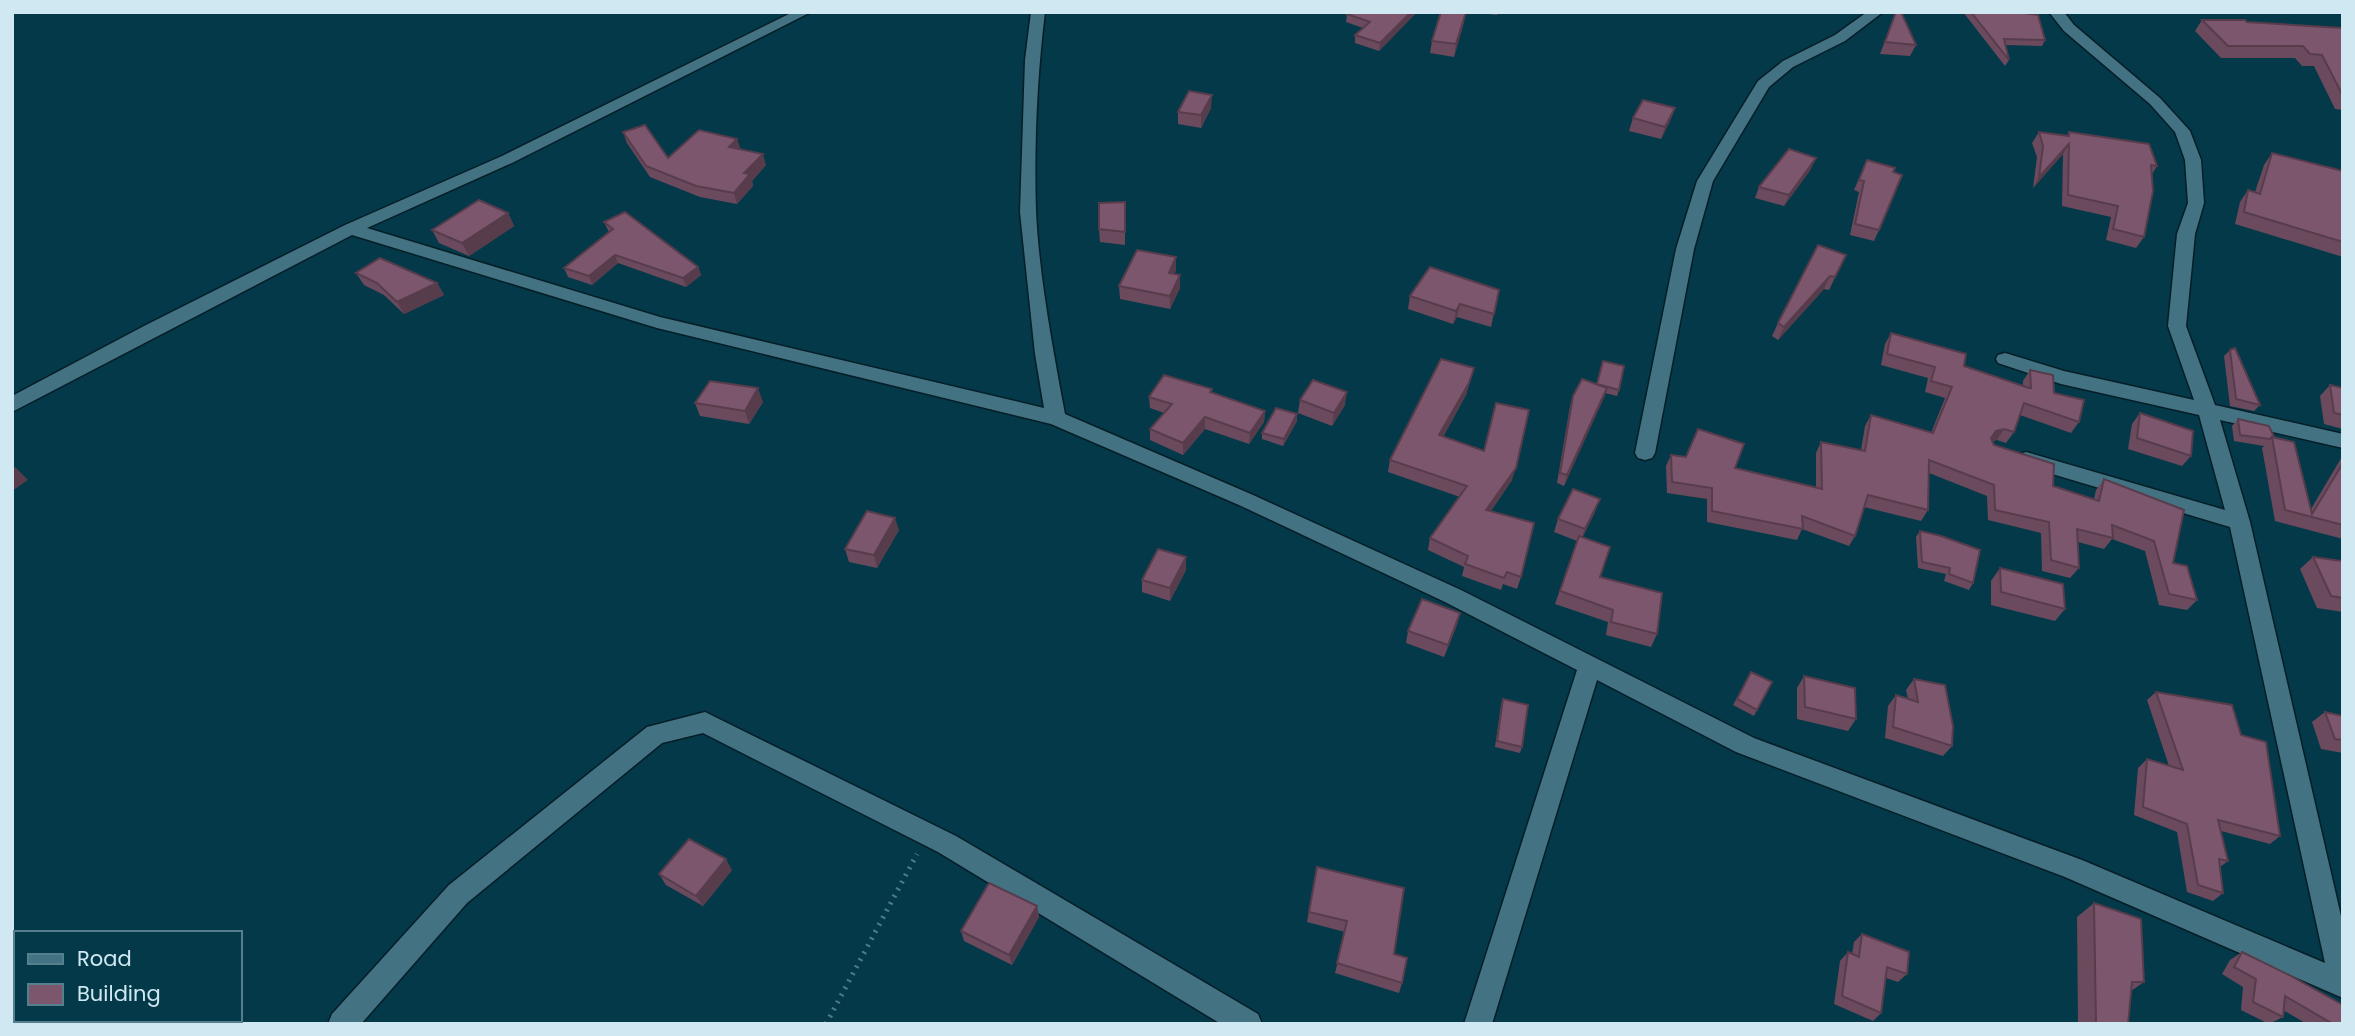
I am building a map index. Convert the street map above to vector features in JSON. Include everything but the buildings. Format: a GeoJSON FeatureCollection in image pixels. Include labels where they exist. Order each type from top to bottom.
{"type":"FeatureCollection","features":[{"type":"Feature","properties":{"kind":"street"},"geometry":{"type":"LineString","coordinates":[[12,405],[163,324],[351,229],[508,159],[804,12]]}},
{"type":"Feature","properties":{"kind":"street"},"geometry":{"type":"LineString","coordinates":[[1038,12],[1032,60],[1028,212],[1044,354],[1056,418]]}},
{"type":"Feature","properties":{"kind":"street"},"geometry":{"type":"LineString","coordinates":[[1645,453],[1685,249],[1705,181],[1763,84],[1788,64],[1840,38],[1876,12]]}},
{"type":"Feature","properties":{"kind":"street"},"geometry":{"type":"LineString","coordinates":[[2056,12],[2069,29],[2155,101],[2182,131],[2193,160],[2196,203],[2186,234],[2177,326],[2207,410],[2239,522],[2343,985]]}},
{"type":"Feature","properties":{"kind":"street"},"geometry":{"type":"LineString","coordinates":[[351,229],[657,322],[1056,418],[1258,505],[1453,596],[1745,745],[2073,869],[2343,985]]}},
{"type":"Feature","properties":{"kind":"street"},"geometry":{"type":"LineString","coordinates":[[2005,359],[2062,377],[2343,441]]}},
{"type":"Feature","properties":{"kind":"street"},"geometry":{"type":"LineString","coordinates":[[2009,453],[2239,522]]}},
{"type":"Feature","properties":{"kind":"street"},"geometry":{"type":"LineString","coordinates":[[1478,1024],[1590,665]]}},
{"type":"Feature","properties":{"kind":"street"},"geometry":{"type":"LineString","coordinates":[[342,1024],[458,894],[655,734],[705,722],[928,835],[1248,1024]]}},
{"type":"Feature","properties":{"kind":"path"},"geometry":{"type":"LineString","coordinates":[[826,1024],[928,835]]}}]}
